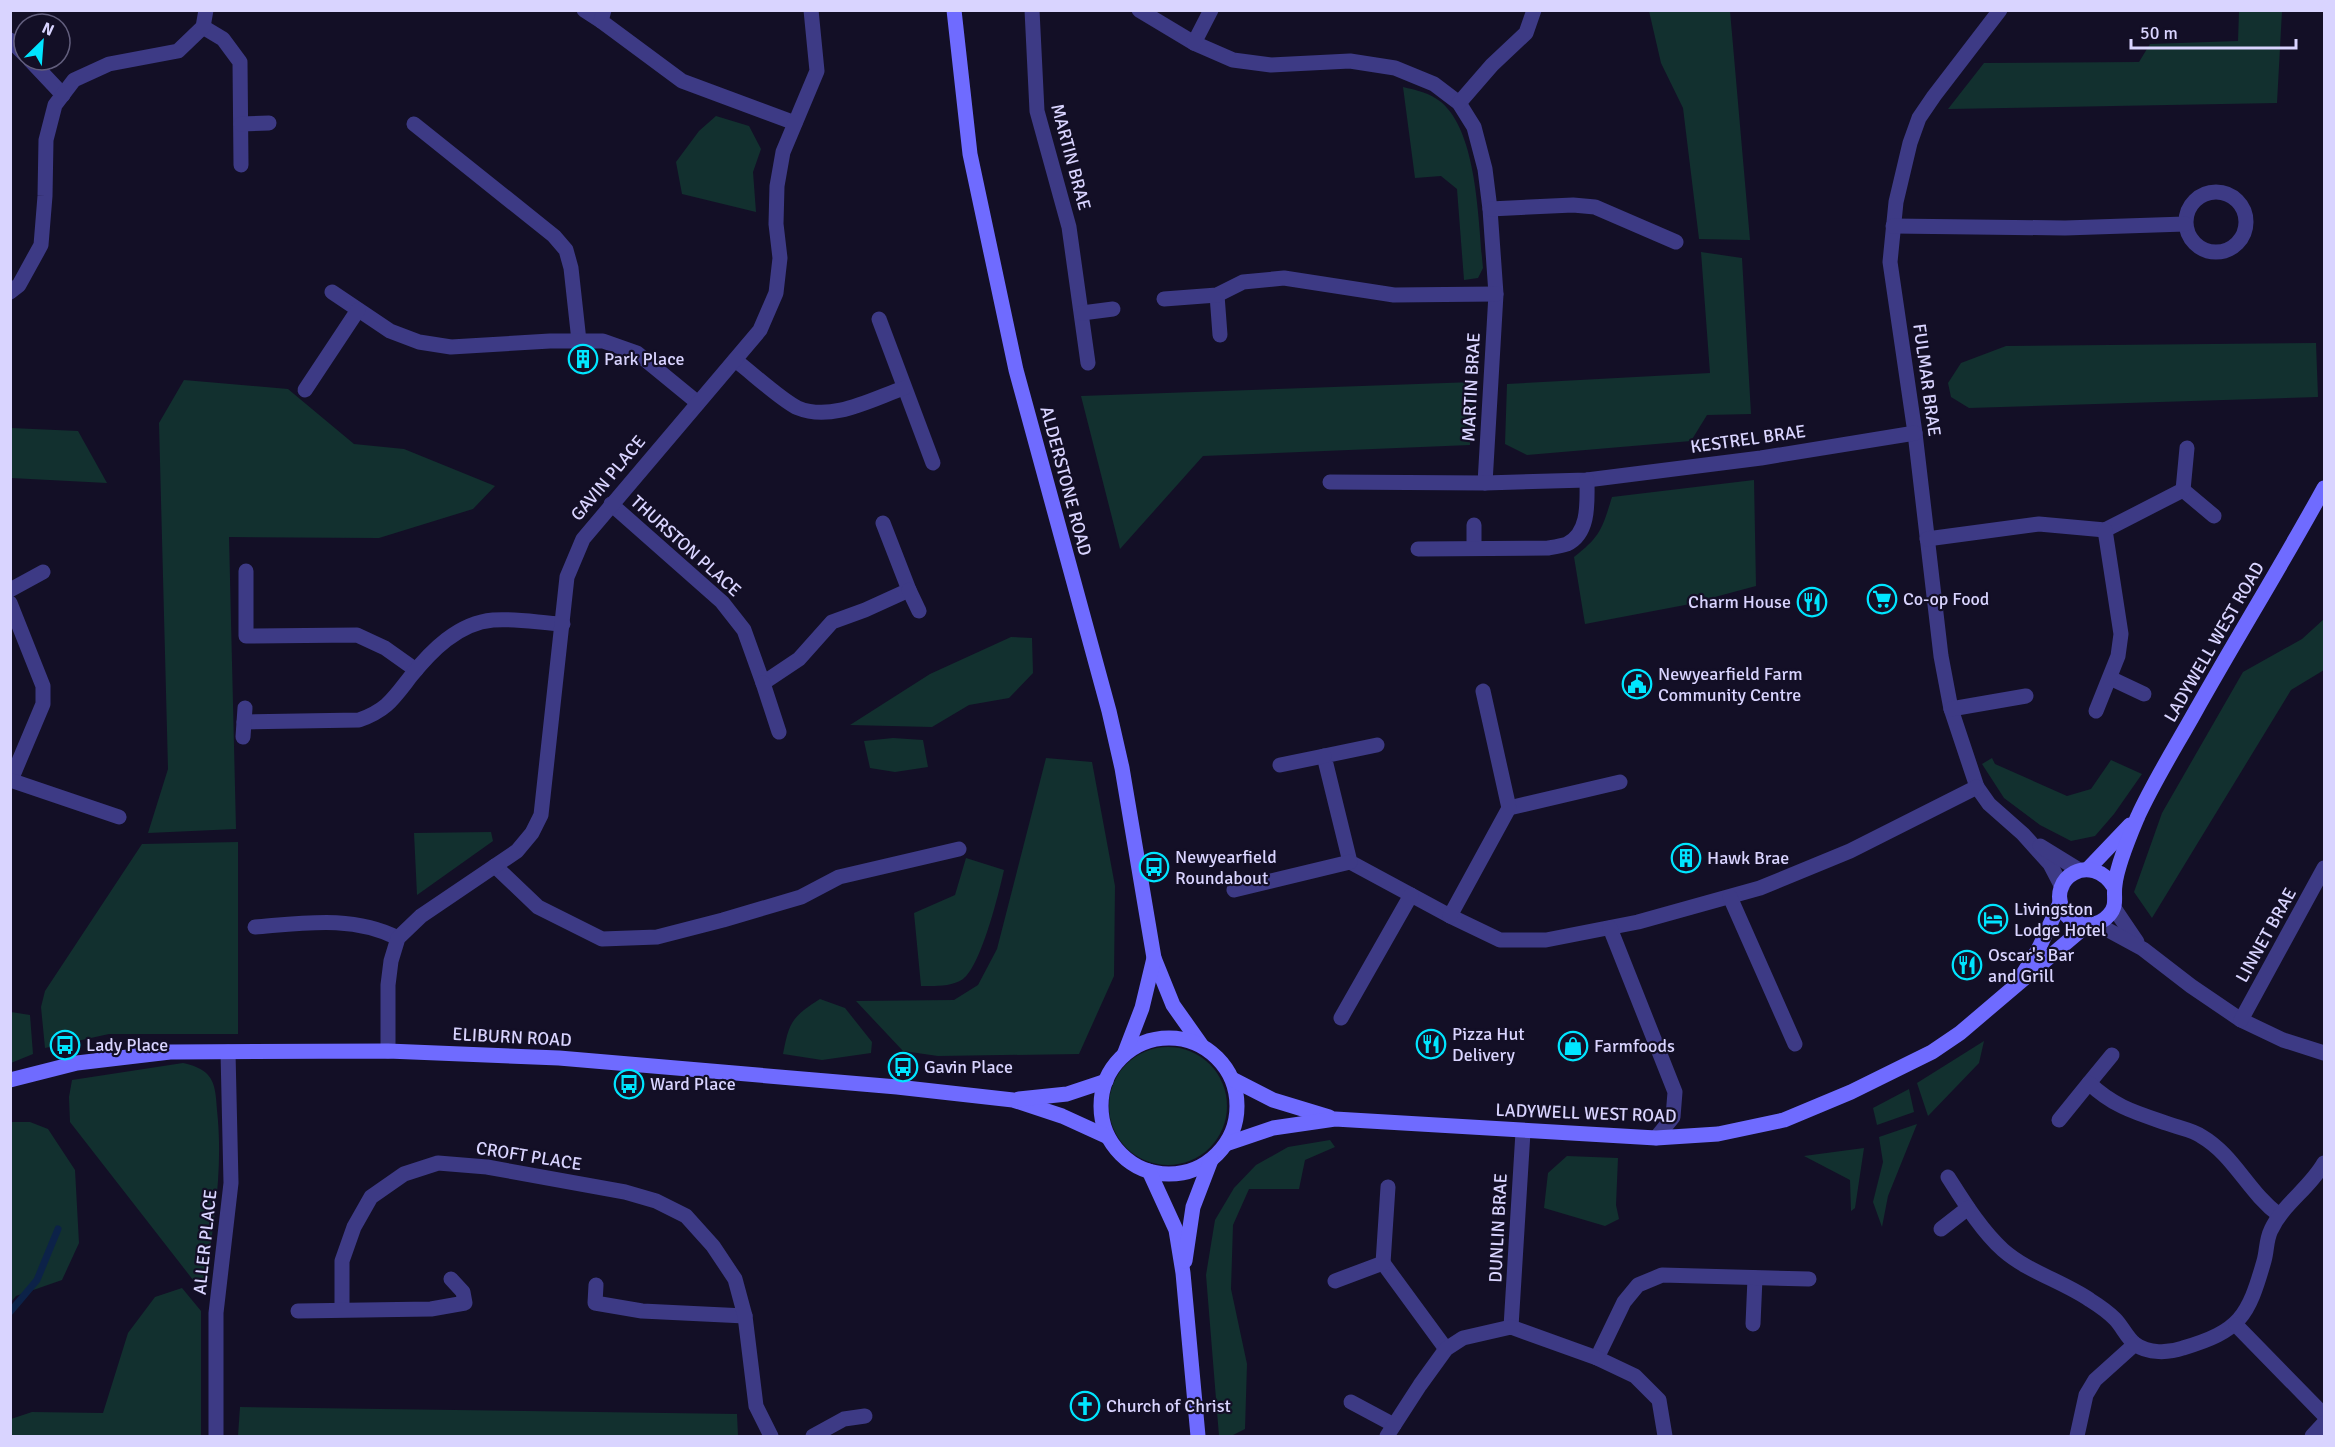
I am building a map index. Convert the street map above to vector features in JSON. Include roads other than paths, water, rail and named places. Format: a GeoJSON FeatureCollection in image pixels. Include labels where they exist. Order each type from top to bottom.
{"type":"FeatureCollection","features":[{"type":"Feature","properties":{"kind":"street"},"geometry":{"type":"LineString","coordinates":[[10,292],[19,285],[41,245],[46,140],[55,105],[74,80],[109,64],[178,51],[203,27],[206,10]]}},
{"type":"Feature","properties":{"kind":"street"},"geometry":{"type":"LineString","coordinates":[[584,10],[603,16],[682,81],[795,123]]}},
{"type":"Feature","properties":{"kind":"street","name":"GAVIN PLACE"},"geometry":{"type":"LineString","coordinates":[[398,938],[421,916],[517,851],[532,833],[541,815],[567,577],[583,539],[610,504],[760,330],[776,293],[780,258],[776,224],[777,186],[783,152],[817,71],[811,10]]}},
{"type":"Feature","properties":{"kind":"street","name":"ALDERSTONE ROAD"},"geometry":{"type":"LineString","coordinates":[[954,10],[973,166],[1016,370],[1109,711],[1122,768],[1154,958],[1173,1005],[1202,1046]]}},
{"type":"Feature","properties":{"kind":"street","name":"MARTIN BRAE"},"geometry":{"type":"LineString","coordinates":[[1032,10],[1037,111],[1069,227],[1088,363]]}},
{"type":"Feature","properties":{"kind":"street","name":"MARTIN BRAE"},"geometry":{"type":"LineString","coordinates":[[1139,10],[1194,43],[1233,60],[1271,65],[1350,61],[1395,68],[1434,84],[1459,102],[1474,127],[1485,169],[1496,294],[1485,483]]}},
{"type":"Feature","properties":{"kind":"street"},"geometry":{"type":"LineString","coordinates":[[1194,43],[1211,10]]}},
{"type":"Feature","properties":{"kind":"street"},"geometry":{"type":"LineString","coordinates":[[1459,102],[1492,65],[1526,33],[1534,10]]}},
{"type":"Feature","properties":{"kind":"street","name":"FULMAR BRAE"},"geometry":{"type":"LineString","coordinates":[[2000,10],[1919,118],[1910,143],[1896,202],[1890,262],[1915,433],[1941,656],[1951,709],[1977,787],[1989,804],[2023,834],[2050,864],[2062,887]]}},
{"type":"Feature","properties":{"kind":"street"},"geometry":{"type":"LineString","coordinates":[[203,27],[223,39],[240,62],[241,165]]}},
{"type":"Feature","properties":{"kind":"street"},"geometry":{"type":"LineString","coordinates":[[42,72],[63,94]]}},
{"type":"Feature","properties":{"kind":"street"},"geometry":{"type":"LineString","coordinates":[[242,124],[269,123]]}},
{"type":"Feature","properties":{"kind":"street"},"geometry":{"type":"LineString","coordinates":[[414,124],[554,236],[566,250],[571,267],[579,341]]}},
{"type":"Feature","properties":{"kind":"street"},"geometry":{"type":"LineString","coordinates":[[2211,192],[2222,192],[2233,197],[2241,204],[2247,220],[2241,239],[2232,248],[2220,253],[2208,252],[2196,246],[2188,237],[2185,224],[2186,213],[2192,203],[2200,195],[2211,192]]}},
{"type":"Feature","properties":{"kind":"street"},"geometry":{"type":"LineString","coordinates":[[1490,210],[1573,205],[1595,207],[1676,242]]}},
{"type":"Feature","properties":{"kind":"street"},"geometry":{"type":"LineString","coordinates":[[1893,226],[2065,228],[2185,224]]}},
{"type":"Feature","properties":{"kind":"street"},"geometry":{"type":"LineString","coordinates":[[1164,299],[1216,295],[1244,282],[1284,278],[1394,295],[1496,294]]}},
{"type":"Feature","properties":{"kind":"street"},"geometry":{"type":"LineString","coordinates":[[332,292],[390,332],[419,342],[451,347],[603,341],[637,353],[698,403]]}},
{"type":"Feature","properties":{"kind":"street"},"geometry":{"type":"LineString","coordinates":[[1216,295],[1220,335]]}},
{"type":"Feature","properties":{"kind":"street"},"geometry":{"type":"LineString","coordinates":[[1082,313],[1113,309]]}},
{"type":"Feature","properties":{"kind":"street"},"geometry":{"type":"LineString","coordinates":[[305,390],[358,310]]}},
{"type":"Feature","properties":{"kind":"street"},"geometry":{"type":"LineString","coordinates":[[879,319],[933,463]]}},
{"type":"Feature","properties":{"kind":"street"},"geometry":{"type":"LineString","coordinates":[[735,360],[796,407],[814,413],[834,412],[904,387]]}},
{"type":"Feature","properties":{"kind":"street","name":"KESTREL BRAE"},"geometry":{"type":"LineString","coordinates":[[1329,482],[1485,483],[1587,480],[1761,458],[1915,433]]}},
{"type":"Feature","properties":{"kind":"street"},"geometry":{"type":"LineString","coordinates":[[2183,490],[2187,448]]}},
{"type":"Feature","properties":{"kind":"street"},"geometry":{"type":"LineString","coordinates":[[1418,549],[1548,548],[1568,543],[1581,530],[1586,512],[1587,480]]}},
{"type":"Feature","properties":{"kind":"street","name":"LADYWELL WEST ROAD"},"geometry":{"type":"LineString","coordinates":[[1226,1144],[1273,1128],[1335,1119],[1523,1132],[1656,1138],[1731,1132],[1784,1119],[1841,1096],[1932,1052],[1960,1033],[2092,924],[2107,917],[2114,908],[2116,901],[2114,887],[2138,816],[2206,692],[2325,488]]}},
{"type":"Feature","properties":{"kind":"street"},"geometry":{"type":"LineString","coordinates":[[1927,539],[2039,524],[2105,530],[2183,490]]}},
{"type":"Feature","properties":{"kind":"street"},"geometry":{"type":"LineString","coordinates":[[2183,490],[2214,516]]}},
{"type":"Feature","properties":{"kind":"street","name":"THURSTON PLACE"},"geometry":{"type":"LineString","coordinates":[[610,504],[722,602],[744,630],[779,732]]}},
{"type":"Feature","properties":{"kind":"street"},"geometry":{"type":"LineString","coordinates":[[884,524],[919,611]]}},
{"type":"Feature","properties":{"kind":"street"},"geometry":{"type":"LineString","coordinates":[[1474,525],[1474,548]]}},
{"type":"Feature","properties":{"kind":"street"},"geometry":{"type":"LineString","coordinates":[[2096,711],[2118,656],[2121,634],[2105,530]]}},
{"type":"Feature","properties":{"kind":"street"},"geometry":{"type":"LineString","coordinates":[[246,571],[246,636],[357,635],[385,648],[416,670]]}},
{"type":"Feature","properties":{"kind":"street"},"geometry":{"type":"LineString","coordinates":[[10,590],[43,572]]}},
{"type":"Feature","properties":{"kind":"street"},"geometry":{"type":"LineString","coordinates":[[764,683],[799,659],[832,622],[909,590]]}},
{"type":"Feature","properties":{"kind":"street"},"geometry":{"type":"LineString","coordinates":[[10,603],[43,686],[43,704],[11,780],[119,817]]}},
{"type":"Feature","properties":{"kind":"street"},"geometry":{"type":"LineString","coordinates":[[244,723],[359,720],[376,714],[388,705],[443,641],[468,626],[493,620],[562,624]]}},
{"type":"Feature","properties":{"kind":"street"},"geometry":{"type":"LineString","coordinates":[[2110,678],[2144,694]]}},
{"type":"Feature","properties":{"kind":"street"},"geometry":{"type":"LineString","coordinates":[[1450,916],[1509,808],[1483,691]]}},
{"type":"Feature","properties":{"kind":"street"},"geometry":{"type":"LineString","coordinates":[[1951,709],[2026,696]]}},
{"type":"Feature","properties":{"kind":"street"},"geometry":{"type":"LineString","coordinates":[[1280,765],[1377,745]]}},
{"type":"Feature","properties":{"kind":"street"},"geometry":{"type":"LineString","coordinates":[[1324,756],[1350,862]]}},
{"type":"Feature","properties":{"kind":"street"},"geometry":{"type":"LineString","coordinates":[[1509,808],[1620,782]]}},
{"type":"Feature","properties":{"kind":"street"},"geometry":{"type":"LineString","coordinates":[[1233,890],[1350,862],[1500,940],[1546,940],[1610,928],[1730,897],[1782,879],[1850,851],[1977,787]]}},
{"type":"Feature","properties":{"kind":"street","name":"LADYWELL WEST ROAD"},"geometry":{"type":"LineString","coordinates":[[2014,989],[2038,950],[2060,903],[2062,887],[2066,880],[2083,870],[2138,816]]}},
{"type":"Feature","properties":{"kind":"street","name":"FULMAR BRAE"},"geometry":{"type":"LineString","coordinates":[[2023,834],[2083,870]]}},
{"type":"Feature","properties":{"kind":"street"},"geometry":{"type":"LineString","coordinates":[[495,866],[538,907],[602,939],[657,937],[801,897],[839,877],[959,849]]}},
{"type":"Feature","properties":{"kind":"street","name":"LINNET BRAE"},"geometry":{"type":"LineString","coordinates":[[2241,1020],[2325,868]]}},
{"type":"Feature","properties":{"kind":"street"},"geometry":{"type":"LineString","coordinates":[[2083,870],[2099,871],[2108,877],[2114,887]]}},
{"type":"Feature","properties":{"kind":"street"},"geometry":{"type":"LineString","coordinates":[[1341,1018],[1411,895]]}},
{"type":"Feature","properties":{"kind":"street"},"geometry":{"type":"LineString","coordinates":[[1730,897],[1795,1044]]}},
{"type":"Feature","properties":{"kind":"street"},"geometry":{"type":"LineString","coordinates":[[2060,903],[2070,918],[2092,924],[2143,949]]}},
{"type":"Feature","properties":{"kind":"street"},"geometry":{"type":"LineString","coordinates":[[2114,908],[2127,930],[2143,949],[2191,987],[2241,1020],[2283,1040],[2325,1053]]}},
{"type":"Feature","properties":{"kind":"street"},"geometry":{"type":"LineString","coordinates":[[255,927],[324,922],[360,924],[383,930],[398,938],[391,961],[388,985],[388,1052]]}},
{"type":"Feature","properties":{"kind":"street"},"geometry":{"type":"LineString","coordinates":[[1610,928],[1675,1092],[1673,1117],[1656,1138]]}},
{"type":"Feature","properties":{"kind":"street","name":"ALDERSTONE ROAD"},"geometry":{"type":"LineString","coordinates":[[1124,1055],[1142,1008],[1154,958]]}},
{"type":"Feature","properties":{"kind":"street"},"geometry":{"type":"LineString","coordinates":[[1176,1038],[1202,1046],[1220,1060],[1232,1079],[1238,1101],[1235,1124],[1226,1144],[1211,1160],[1192,1171],[1171,1175],[1149,1172],[1125,1159],[1108,1137],[1101,1109],[1106,1081],[1113,1067],[1124,1055],[1148,1041],[1176,1038]]}},
{"type":"Feature","properties":{"kind":"street","name":"ELIBURN ROAD"},"geometry":{"type":"LineString","coordinates":[[10,1080],[77,1063],[170,1052],[388,1052],[559,1058],[897,1087],[1013,1100],[1062,1116],[1108,1137]]}},
{"type":"Feature","properties":{"kind":"street","name":"ALLER PLACE"},"geometry":{"type":"LineString","coordinates":[[216,1437],[216,1313],[231,1183],[228,1052]]}},
{"type":"Feature","properties":{"kind":"street"},"geometry":{"type":"LineString","coordinates":[[2059,1120],[2112,1055]]}},
{"type":"Feature","properties":{"kind":"street","name":"LADYWELL WEST ROAD"},"geometry":{"type":"LineString","coordinates":[[1232,1079],[1273,1100],[1335,1119]]}},
{"type":"Feature","properties":{"kind":"street","name":"ELIBURN ROAD"},"geometry":{"type":"LineString","coordinates":[[1013,1100],[1067,1094],[1106,1081]]}},
{"type":"Feature","properties":{"kind":"street"},"geometry":{"type":"LineString","coordinates":[[2089,1083],[2105,1098],[2115,1103],[2201,1136],[2229,1158],[2263,1203],[2279,1215]]}},
{"type":"Feature","properties":{"kind":"street","name":"DUNLIN BRAE"},"geometry":{"type":"LineString","coordinates":[[1512,1328],[1523,1132]]}},
{"type":"Feature","properties":{"kind":"street"},"geometry":{"type":"LineString","coordinates":[[1184,1273],[1193,1207],[1211,1160]]}},
{"type":"Feature","properties":{"kind":"street","name":"CROFT PLACE"},"geometry":{"type":"LineString","coordinates":[[342,1309],[342,1261],[354,1227],[370,1197],[404,1174],[438,1163],[487,1167],[625,1192],[656,1201],[686,1216],[713,1246],[735,1279],[744,1316],[756,1406],[771,1437]]}},
{"type":"Feature","properties":{"kind":"street"},"geometry":{"type":"LineString","coordinates":[[1948,1177],[1968,1208],[2003,1250],[2031,1269],[2068,1286],[2091,1300],[2115,1319],[2135,1344],[2149,1351],[2175,1351],[2214,1338],[2236,1325],[2251,1303],[2270,1233],[2279,1215],[2324,1165]]}},
{"type":"Feature","properties":{"kind":"street"},"geometry":{"type":"LineString","coordinates":[[1149,1172],[1176,1230],[1184,1273],[1198,1437]]}},
{"type":"Feature","properties":{"kind":"street"},"geometry":{"type":"LineString","coordinates":[[1388,1187],[1383,1263],[1446,1349]]}},
{"type":"Feature","properties":{"kind":"street"},"geometry":{"type":"LineString","coordinates":[[1941,1228],[1968,1208]]}},
{"type":"Feature","properties":{"kind":"street"},"geometry":{"type":"LineString","coordinates":[[1335,1281],[1383,1263]]}},
{"type":"Feature","properties":{"kind":"street"},"geometry":{"type":"LineString","coordinates":[[1597,1358],[1623,1302],[1638,1285],[1662,1275],[1809,1279]]}},
{"type":"Feature","properties":{"kind":"street"},"geometry":{"type":"LineString","coordinates":[[1753,1324],[1755,1278]]}},
{"type":"Feature","properties":{"kind":"street"},"geometry":{"type":"LineString","coordinates":[[298,1311],[431,1310],[465,1303],[463,1292],[451,1279]]}},
{"type":"Feature","properties":{"kind":"street"},"geometry":{"type":"LineString","coordinates":[[596,1285],[595,1303],[642,1311],[744,1316]]}},
{"type":"Feature","properties":{"kind":"street"},"geometry":{"type":"LineString","coordinates":[[2236,1325],[2325,1415]]}},
{"type":"Feature","properties":{"kind":"street"},"geometry":{"type":"LineString","coordinates":[[1351,1402],[1391,1431],[1420,1384],[1446,1349],[1463,1338],[1512,1328],[1597,1358],[1635,1376],[1659,1400],[1665,1437]]}},
{"type":"Feature","properties":{"kind":"street"},"geometry":{"type":"LineString","coordinates":[[2077,1437],[2086,1395],[2095,1380],[2135,1344]]}},
{"type":"Feature","properties":{"kind":"street"},"geometry":{"type":"LineString","coordinates":[[813,1437],[844,1419],[865,1416]]}},
{"type":"Feature","properties":{"kind":"street"},"geometry":{"type":"LineString","coordinates":[[2312,1437],[2325,1423]]}},
{"type":"Feature","properties":{"kind":"waterway"},"geometry":{"type":"LineString","coordinates":[[10,1312],[37,1280],[58,1229]]}},
{"type":"Feature","properties":{"kind":"place","name":"Park Place"},"geometry":{"type":"Point","coordinates":[583,359]}},
{"type":"Feature","properties":{"kind":"place","name":"Co-op Food"},"geometry":{"type":"Point","coordinates":[1882,599]}},
{"type":"Feature","properties":{"kind":"place","name":"Charm House"},"geometry":{"type":"Point","coordinates":[1812,602]}},
{"type":"Feature","properties":{"kind":"place","name":"Newyearfield Farm Community Centre"},"geometry":{"type":"Point","coordinates":[1637,684]}},
{"type":"Feature","properties":{"kind":"place","name":"Hawk Brae"},"geometry":{"type":"Point","coordinates":[1686,858]}},
{"type":"Feature","properties":{"kind":"place","name":"Newyearfield Roundabout"},"geometry":{"type":"Point","coordinates":[1154,867]}},
{"type":"Feature","properties":{"kind":"place","name":"Livingston Lodge Hotel"},"geometry":{"type":"Point","coordinates":[1993,919]}},
{"type":"Feature","properties":{"kind":"place","name":"Oscar's Bar and Grill"},"geometry":{"type":"Point","coordinates":[1967,965]}},
{"type":"Feature","properties":{"kind":"place","name":"Pizza Hut Delivery"},"geometry":{"type":"Point","coordinates":[1431,1044]}},
{"type":"Feature","properties":{"kind":"place","name":"Lady Place"},"geometry":{"type":"Point","coordinates":[65,1045]}},
{"type":"Feature","properties":{"kind":"place","name":"Farmfoods"},"geometry":{"type":"Point","coordinates":[1573,1046]}},
{"type":"Feature","properties":{"kind":"place","name":"Gavin Place"},"geometry":{"type":"Point","coordinates":[903,1067]}},
{"type":"Feature","properties":{"kind":"place","name":"Ward Place"},"geometry":{"type":"Point","coordinates":[629,1084]}},
{"type":"Feature","properties":{"kind":"place","name":"Church of Christ"},"geometry":{"type":"Point","coordinates":[1085,1406]}}]}
